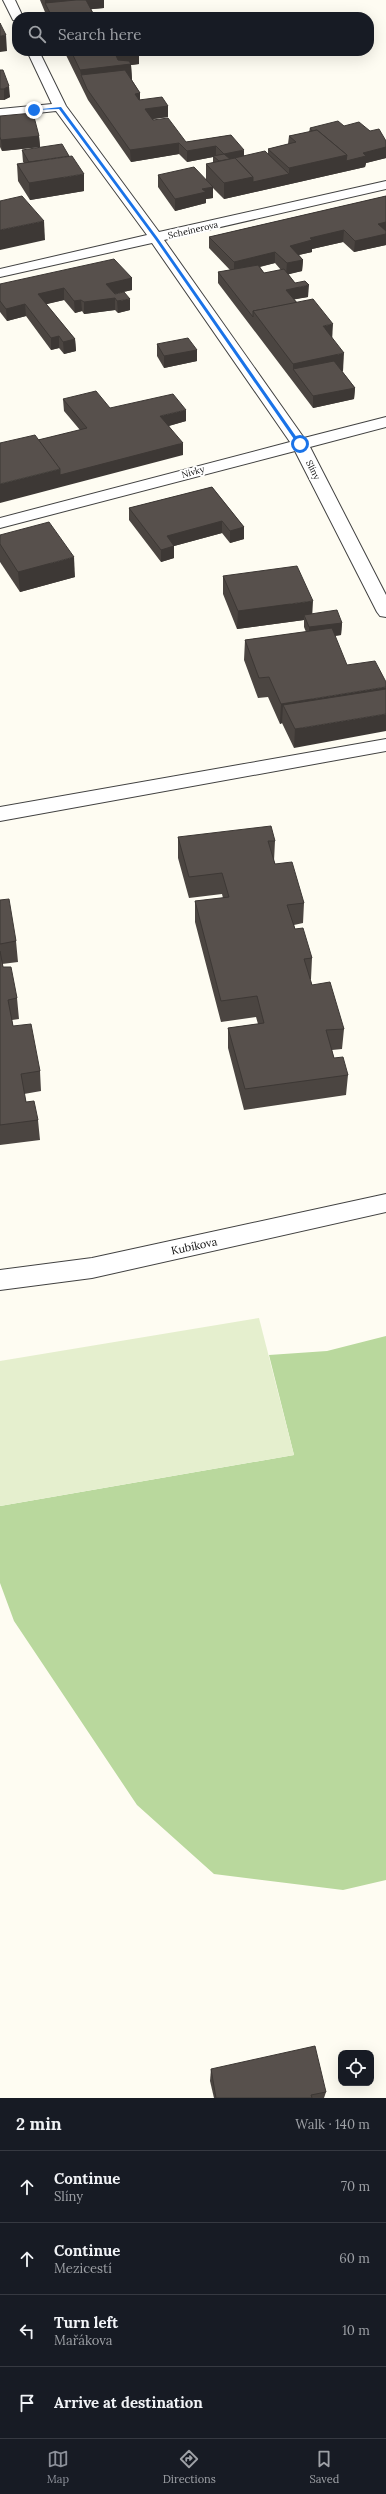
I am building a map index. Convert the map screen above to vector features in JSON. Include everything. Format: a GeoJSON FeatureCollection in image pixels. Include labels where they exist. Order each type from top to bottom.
{"type":"FeatureCollection","features":[{"type":"Feature","properties":{"kind":"street"},"geometry":{"type":"LineString","coordinates":[[9,0],[15,12]]}},
{"type":"Feature","properties":{"kind":"street","name":"Slíny"},"geometry":{"type":"LineString","coordinates":[[35,56],[60,107],[156,238],[300,444],[386,612]]}},
{"type":"Feature","properties":{"kind":"street"},"geometry":{"type":"LineString","coordinates":[[0,113],[60,107]]}},
{"type":"Feature","properties":{"kind":"street","name":"Scheinerova"},"geometry":{"type":"LineString","coordinates":[[0,273],[386,185]]}},
{"type":"Feature","properties":{"kind":"street","name":"Nivky"},"geometry":{"type":"LineString","coordinates":[[0,523],[386,422]]}},
{"type":"Feature","properties":{"kind":"street"},"geometry":{"type":"LineString","coordinates":[[0,814],[386,745]]}},
{"type":"Feature","properties":{"kind":"street","name":"Kubíkova"},"geometry":{"type":"LineString","coordinates":[[0,1280],[92,1268],[386,1203]]}},
{"type":"Feature","properties":{"kind":"green space"},"geometry":{"type":"Polygon","coordinates":[[[259,1318],[294,1455],[0,1506],[0,1361],[259,1318]]]}},
{"type":"Feature","properties":{"kind":"green space"},"geometry":{"type":"Polygon","coordinates":[[[386,1336],[386,1880],[343,1890],[214,1874],[137,1805],[14,1621],[0,1583],[0,1506],[294,1455],[269,1355],[327,1351],[386,1336]]]}},
{"type":"Feature","properties":{"kind":"building"},"geometry":{"type":"Polygon","coordinates":[[[86,0],[92,12],[50,12],[45,3],[86,0]]]}},
{"type":"Feature","properties":{"kind":"building"},"geometry":{"type":"Polygon","coordinates":[[[0,23],[6,35],[0,36],[0,23]]]}},
{"type":"Feature","properties":{"kind":"building"},"geometry":{"type":"Polygon","coordinates":[[[73,56],[116,56],[118,60],[129,61],[131,64],[80,70],[73,56]]]}},
{"type":"Feature","properties":{"kind":"building"},"geometry":{"type":"Polygon","coordinates":[[[0,70],[3,70],[9,86],[4,89],[0,89],[0,70]]]}},
{"type":"Feature","properties":{"kind":"building"},"geometry":{"type":"Polygon","coordinates":[[[125,70],[140,93],[135,94],[139,100],[162,97],[168,106],[145,109],[153,120],[168,118],[186,142],[231,135],[244,150],[224,154],[216,146],[187,151],[179,143],[130,150],[87,89],[81,75],[125,70]]]}},
{"type":"Feature","properties":{"kind":"building"},"geometry":{"type":"Polygon","coordinates":[[[33,113],[39,136],[1,140],[0,116],[33,113]]]}},
{"type":"Feature","properties":{"kind":"building"},"geometry":{"type":"Polygon","coordinates":[[[338,121],[344,126],[359,122],[370,131],[379,129],[386,141],[386,147],[363,153],[366,156],[346,161],[347,155],[317,130],[312,131],[310,128],[338,121]]]}},
{"type":"Feature","properties":{"kind":"building"},"geometry":{"type":"Polygon","coordinates":[[[317,130],[347,155],[289,168],[268,149],[296,142],[289,136],[317,130]]]}},
{"type":"Feature","properties":{"kind":"building"},"geometry":{"type":"Polygon","coordinates":[[[62,144],[69,156],[29,162],[22,150],[62,144]]]}},
{"type":"Feature","properties":{"kind":"building"},"geometry":{"type":"Polygon","coordinates":[[[265,151],[289,174],[253,182],[253,177],[235,158],[265,151]]]}},
{"type":"Feature","properties":{"kind":"building"},"geometry":{"type":"Polygon","coordinates":[[[224,154],[230,159],[219,161],[213,156],[224,154]]]}},
{"type":"Feature","properties":{"kind":"building"},"geometry":{"type":"Polygon","coordinates":[[[72,156],[84,174],[29,183],[17,164],[72,156]]]}},
{"type":"Feature","properties":{"kind":"building"},"geometry":{"type":"Polygon","coordinates":[[[235,158],[253,177],[224,183],[206,164],[235,158]]]}},
{"type":"Feature","properties":{"kind":"building"},"geometry":{"type":"Polygon","coordinates":[[[194,167],[213,187],[202,189],[206,192],[175,199],[158,175],[194,167]]]}},
{"type":"Feature","properties":{"kind":"building"},"geometry":{"type":"Polygon","coordinates":[[[22,196],[44,221],[0,230],[0,201],[22,196]]]}},
{"type":"Feature","properties":{"kind":"building"},"geometry":{"type":"Polygon","coordinates":[[[386,196],[386,222],[378,224],[386,231],[386,234],[355,241],[344,230],[310,238],[312,240],[290,246],[303,260],[287,263],[275,252],[234,262],[209,237],[386,196]]]}},
{"type":"Feature","properties":{"kind":"building"},"geometry":{"type":"Polygon","coordinates":[[[114,259],[132,278],[106,284],[115,294],[124,292],[130,299],[117,301],[115,298],[84,302],[81,300],[74,301],[64,288],[38,294],[75,339],[63,342],[59,336],[51,338],[25,304],[6,309],[0,301],[0,284],[114,259]]]}},
{"type":"Feature","properties":{"kind":"building"},"geometry":{"type":"Polygon","coordinates":[[[258,265],[264,273],[284,269],[295,283],[305,281],[309,285],[286,290],[297,303],[253,311],[253,317],[218,272],[258,265]]]}},
{"type":"Feature","properties":{"kind":"building"},"geometry":{"type":"Polygon","coordinates":[[[313,299],[333,324],[323,326],[344,353],[293,364],[253,311],[313,299]]]}},
{"type":"Feature","properties":{"kind":"building"},"geometry":{"type":"Polygon","coordinates":[[[188,338],[197,350],[164,356],[157,344],[188,338]]]}},
{"type":"Feature","properties":{"kind":"building"},"geometry":{"type":"Polygon","coordinates":[[[334,361],[355,388],[313,396],[293,369],[334,361]]]}},
{"type":"Feature","properties":{"kind":"building"},"geometry":{"type":"Polygon","coordinates":[[[96,391],[110,408],[173,394],[186,410],[160,416],[183,443],[60,475],[60,469],[38,440],[87,428],[63,399],[96,391]]]}},
{"type":"Feature","properties":{"kind":"building"},"geometry":{"type":"Polygon","coordinates":[[[35,435],[60,469],[0,484],[0,443],[35,435]]]}},
{"type":"Feature","properties":{"kind":"building"},"geometry":{"type":"Polygon","coordinates":[[[212,487],[244,527],[230,531],[222,521],[167,536],[174,546],[161,550],[129,508],[212,487]]]}},
{"type":"Feature","properties":{"kind":"building"},"geometry":{"type":"Polygon","coordinates":[[[49,522],[74,557],[18,572],[0,544],[0,535],[49,522]]]}},
{"type":"Feature","properties":{"kind":"building"},"geometry":{"type":"Polygon","coordinates":[[[297,566],[313,601],[238,611],[223,576],[297,566]]]}},
{"type":"Feature","properties":{"kind":"building"},"geometry":{"type":"Polygon","coordinates":[[[337,610],[342,623],[309,627],[304,615],[337,610]]]}},
{"type":"Feature","properties":{"kind":"building"},"geometry":{"type":"Polygon","coordinates":[[[332,628],[347,665],[375,661],[386,682],[386,687],[281,704],[269,677],[259,678],[245,640],[332,628]]]}},
{"type":"Feature","properties":{"kind":"building"},"geometry":{"type":"Polygon","coordinates":[[[386,689],[386,714],[295,729],[283,705],[386,689]]]}},
{"type":"Feature","properties":{"kind":"building"},"geometry":{"type":"Polygon","coordinates":[[[271,826],[275,841],[268,841],[275,864],[292,862],[304,903],[287,905],[295,929],[303,928],[312,958],[304,959],[312,985],[330,982],[344,1029],[326,1030],[334,1058],[343,1057],[348,1075],[245,1089],[228,1028],[264,1023],[257,996],[221,1001],[195,901],[229,897],[222,873],[189,877],[178,837],[271,826]]]}},
{"type":"Feature","properties":{"kind":"building"},"geometry":{"type":"Polygon","coordinates":[[[9,899],[16,941],[0,944],[0,900],[9,899]]]}},
{"type":"Feature","properties":{"kind":"building"},"geometry":{"type":"Polygon","coordinates":[[[0,951],[3,967],[11,967],[17,998],[8,1000],[13,1026],[31,1024],[40,1071],[21,1074],[26,1102],[34,1101],[38,1120],[0,1125],[0,951]]]}},
{"type":"Feature","properties":{"kind":"building"},"geometry":{"type":"Polygon","coordinates":[[[315,2046],[326,2092],[311,2095],[312,2098],[216,2098],[211,2069],[315,2046]]]}},
{"type":"Feature","properties":{"kind":"route"},"geometry":{"type":"LineString","coordinates":[[34,110],[60,107],[156,238],[300,444]]}}]}
